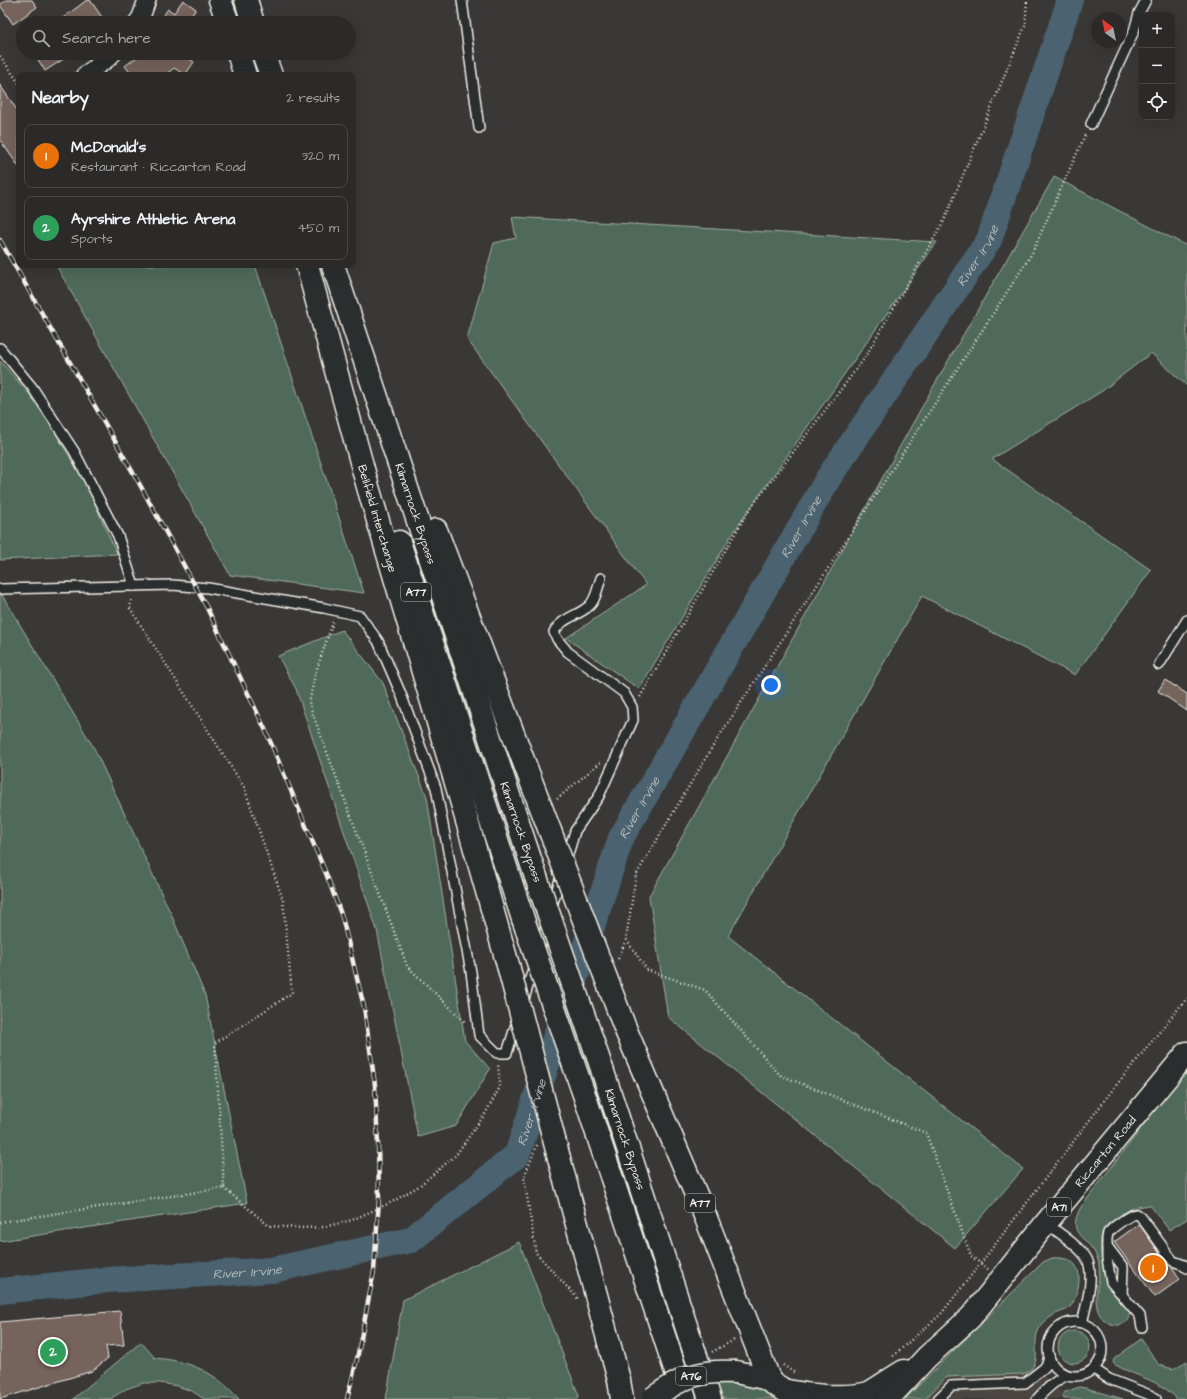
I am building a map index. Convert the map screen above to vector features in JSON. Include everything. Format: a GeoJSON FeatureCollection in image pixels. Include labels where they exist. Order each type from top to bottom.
{"type":"FeatureCollection","features":[{"type":"Feature","properties":{"kind":"main road"},"geometry":{"type":"LineString","coordinates":[[220,0],[226,16]]}},
{"type":"Feature","properties":{"kind":"main road"},"geometry":{"type":"LineString","coordinates":[[246,0],[251,16]]}},
{"type":"Feature","properties":{"kind":"main road"},"geometry":{"type":"LineString","coordinates":[[240,60],[244,72]]}},
{"type":"Feature","properties":{"kind":"main road"},"geometry":{"type":"LineString","coordinates":[[266,60],[270,72]]}},
{"type":"Feature","properties":{"kind":"main road","name":"Bellfield Interchange"},"geometry":{"type":"LineString","coordinates":[[309,268],[368,487],[459,793],[508,965],[619,1380],[622,1399]]}},
{"type":"Feature","properties":{"kind":"main road","name":"Kilmarnock Bypass"},"geometry":{"type":"LineString","coordinates":[[309,268],[523,919],[587,1104],[685,1399]]}},
{"type":"Feature","properties":{"kind":"main road","name":"Kilmarnock Bypass"},"geometry":{"type":"LineString","coordinates":[[335,268],[536,877],[602,1069],[710,1399]]}},
{"type":"Feature","properties":{"kind":"main road","name":"A77"},"geometry":{"type":"LineString","coordinates":[[335,268],[625,1028],[706,1218],[750,1331],[788,1382]]}},
{"type":"Feature","properties":{"kind":"main road","name":"Riccarton Road"},"geometry":{"type":"LineString","coordinates":[[888,1399],[927,1357],[971,1316],[1187,1053]]}},
{"type":"Feature","properties":{"kind":"main road","name":"Riccarton Road"},"geometry":{"type":"LineString","coordinates":[[788,1382],[830,1399],[847,1398],[868,1394],[927,1357]]}},
{"type":"Feature","properties":{"kind":"main road","name":"A76"},"geometry":{"type":"LineString","coordinates":[[652,1399],[676,1382],[694,1375],[720,1371],[752,1374],[764,1378],[788,1382]]}},
{"type":"Feature","properties":{"kind":"street"},"geometry":{"type":"LineString","coordinates":[[141,16],[147,0]]}},
{"type":"Feature","properties":{"kind":"street"},"geometry":{"type":"LineString","coordinates":[[89,72],[106,60]]}},
{"type":"Feature","properties":{"kind":"lane"},"geometry":{"type":"LineString","coordinates":[[462,0],[479,128]]}},
{"type":"Feature","properties":{"kind":"lane"},"geometry":{"type":"LineString","coordinates":[[1091,124],[1134,32],[1139,13],[1146,0]]}},
{"type":"Feature","properties":{"kind":"lane"},"geometry":{"type":"LineString","coordinates":[[0,348],[32,387],[74,451],[118,536],[134,586]]}},
{"type":"Feature","properties":{"kind":"lane"},"geometry":{"type":"LineString","coordinates":[[0,589],[172,585],[208,588],[336,610],[360,616],[378,641],[401,694],[436,788],[471,972],[479,1035],[497,1053],[507,1053],[575,831],[599,796],[633,720],[632,707],[624,693],[568,652],[557,639],[554,632],[557,625],[590,606],[594,600],[602,578]]}},
{"type":"Feature","properties":{"kind":"lane"},"geometry":{"type":"LineString","coordinates":[[1159,665],[1187,620]]}},
{"type":"Feature","properties":{"kind":"lane"},"geometry":{"type":"LineString","coordinates":[[1142,1327],[1140,1316],[1111,1282],[1107,1258],[1108,1233],[1132,1215],[1137,1214],[1141,1216],[1174,1261],[1184,1265],[1187,1268]]}},
{"type":"Feature","properties":{"kind":"lane"},"geometry":{"type":"LineString","coordinates":[[1046,1223],[1078,1249],[1087,1259],[1090,1282],[1082,1323]]}},
{"type":"Feature","properties":{"kind":"lane"},"geometry":{"type":"LineString","coordinates":[[1107,1246],[1123,1267],[1122,1295]]}},
{"type":"Feature","properties":{"kind":"lane"},"geometry":{"type":"LineString","coordinates":[[938,1399],[951,1386],[1025,1383],[1047,1364],[1050,1340],[1059,1328],[1074,1322],[1082,1323],[1095,1330],[1102,1343],[1102,1352],[1100,1361],[1094,1369],[1082,1375],[1068,1375],[1059,1379],[1041,1397]]}},
{"type":"Feature","properties":{"kind":"lane"},"geometry":{"type":"LineString","coordinates":[[1049,1356],[1056,1368],[1068,1375]]}},
{"type":"Feature","properties":{"kind":"lane"},"geometry":{"type":"LineString","coordinates":[[1094,1369],[1109,1379],[1150,1395],[1156,1399]]}},
{"type":"Feature","properties":{"kind":"path"},"geometry":{"type":"LineString","coordinates":[[632,710],[747,513],[864,359],[944,221],[1025,26],[1027,0]]}},
{"type":"Feature","properties":{"kind":"path"},"geometry":{"type":"LineString","coordinates":[[0,56],[16,79]]}},
{"type":"Feature","properties":{"kind":"path"},"geometry":{"type":"LineString","coordinates":[[1001,1278],[971,1256],[926,1133],[780,1075],[705,990],[647,970],[626,940],[636,875],[713,746],[1030,255],[1091,124]]}},
{"type":"Feature","properties":{"kind":"path"},"geometry":{"type":"LineString","coordinates":[[134,586],[130,608],[244,786],[283,900],[292,993],[215,1043],[224,1188],[269,1226],[324,1228],[352,1220],[392,1202],[419,1186],[456,1155],[484,1114],[500,1087],[497,1053]]}},
{"type":"Feature","properties":{"kind":"path"},"geometry":{"type":"LineString","coordinates":[[336,610],[315,674],[309,704],[407,966],[479,1035]]}},
{"type":"Feature","properties":{"kind":"path"},"geometry":{"type":"LineString","coordinates":[[552,803],[624,742]]}},
{"type":"Feature","properties":{"kind":"path"},"geometry":{"type":"LineString","coordinates":[[891,1358],[941,1314],[1114,1088],[1187,998]]}},
{"type":"Feature","properties":{"kind":"path"},"geometry":{"type":"LineString","coordinates":[[0,1222],[224,1188]]}},
{"type":"Feature","properties":{"kind":"path"},"geometry":{"type":"LineString","coordinates":[[710,1353],[750,1331]]}},
{"type":"Feature","properties":{"kind":"shaded area"},"geometry":{"type":"Polygon","coordinates":[[[1033,1367],[1063,1393],[1064,1399],[925,1399],[946,1377],[1023,1374],[1028,1372],[1033,1367]]]}},
{"type":"Feature","properties":{"kind":"green space"},"geometry":{"type":"Polygon","coordinates":[[[1054,177],[1187,246],[1187,386],[1151,353],[1102,391],[992,459],[1151,570],[1075,675],[922,596],[728,936],[1023,1169],[955,1248],[668,1017],[649,896],[932,389],[1054,177]]]}},
{"type":"Feature","properties":{"kind":"green space"},"geometry":{"type":"Polygon","coordinates":[[[512,217],[937,242],[731,536],[639,689],[566,638],[646,585],[467,339],[494,243],[516,238],[512,217]]]}},
{"type":"Feature","properties":{"kind":"green space"},"geometry":{"type":"Polygon","coordinates":[[[58,268],[256,268],[364,593],[230,575],[58,268]]]}},
{"type":"Feature","properties":{"kind":"green space"},"geometry":{"type":"Polygon","coordinates":[[[0,361],[39,405],[88,488],[117,554],[0,560],[0,361]]]}},
{"type":"Feature","properties":{"kind":"green space"},"geometry":{"type":"Polygon","coordinates":[[[0,595],[2,595],[94,748],[171,914],[205,995],[247,1203],[0,1241],[0,595]]]}},
{"type":"Feature","properties":{"kind":"green space"},"geometry":{"type":"Polygon","coordinates":[[[342,630],[383,683],[427,797],[465,1041],[490,1069],[456,1126],[418,1137],[377,930],[296,689],[278,656],[342,630]]]}},
{"type":"Feature","properties":{"kind":"green space"},"geometry":{"type":"Polygon","coordinates":[[[1187,1071],[1187,1219],[1169,1230],[1150,1205],[1128,1211],[1104,1228],[1101,1241],[1101,1258],[1107,1282],[1112,1291],[1130,1312],[1125,1323],[1121,1325],[1110,1324],[1101,1316],[1096,1305],[1099,1273],[1098,1260],[1090,1246],[1077,1231],[1075,1225],[1077,1217],[1081,1207],[1155,1110],[1187,1071]]]}},
{"type":"Feature","properties":{"kind":"green space"},"geometry":{"type":"Polygon","coordinates":[[[519,1242],[579,1396],[578,1399],[386,1399],[403,1300],[519,1242]]]}},
{"type":"Feature","properties":{"kind":"green space"},"geometry":{"type":"Polygon","coordinates":[[[1052,1258],[1061,1258],[1073,1263],[1079,1273],[1078,1287],[1070,1307],[1050,1318],[1039,1329],[1036,1342],[1036,1360],[1030,1370],[1023,1374],[946,1377],[925,1399],[905,1399],[1043,1262],[1052,1258]]]}},
{"type":"Feature","properties":{"kind":"green space"},"geometry":{"type":"Polygon","coordinates":[[[1071,1331],[1077,1331],[1087,1338],[1090,1347],[1089,1353],[1083,1360],[1077,1363],[1071,1363],[1061,1356],[1058,1350],[1058,1344],[1065,1334],[1071,1331]]]}},
{"type":"Feature","properties":{"kind":"green space"},"geometry":{"type":"Polygon","coordinates":[[[1141,1339],[1159,1365],[1173,1369],[1187,1361],[1187,1399],[1177,1399],[1163,1387],[1114,1364],[1113,1361],[1115,1358],[1141,1339]]]}},
{"type":"Feature","properties":{"kind":"green space"},"geometry":{"type":"Polygon","coordinates":[[[141,1342],[155,1358],[180,1362],[202,1370],[221,1382],[239,1399],[204,1399],[192,1391],[177,1386],[160,1383],[143,1383],[126,1389],[110,1399],[73,1399],[141,1342]]]}},
{"type":"Feature","properties":{"kind":"green space"},"geometry":{"type":"Polygon","coordinates":[[[732,1379],[762,1387],[779,1399],[721,1399],[715,1380],[732,1379]]]}},
{"type":"Feature","properties":{"kind":"green space"},"geometry":{"type":"Polygon","coordinates":[[[1079,1387],[1123,1399],[1064,1399],[1063,1393],[1079,1387]]]}},
{"type":"Feature","properties":{"kind":"building"},"geometry":{"type":"Polygon","coordinates":[[[6,0],[32,0],[37,7],[24,16],[16,16],[16,22],[13,24],[0,5],[6,0]]]}},
{"type":"Feature","properties":{"kind":"building"},"geometry":{"type":"Polygon","coordinates":[[[87,0],[90,0],[101,16],[65,16],[87,0]]]}},
{"type":"Feature","properties":{"kind":"building"},"geometry":{"type":"Polygon","coordinates":[[[183,0],[196,9],[191,16],[163,16],[168,9],[174,13],[183,0]]]}},
{"type":"Feature","properties":{"kind":"building"},"geometry":{"type":"Polygon","coordinates":[[[38,60],[62,60],[45,71],[38,60]]]}},
{"type":"Feature","properties":{"kind":"building"},"geometry":{"type":"Polygon","coordinates":[[[133,60],[191,60],[194,62],[187,72],[180,72],[174,68],[169,72],[130,72],[125,66],[133,60]]]}},
{"type":"Feature","properties":{"kind":"building"},"geometry":{"type":"Polygon","coordinates":[[[0,85],[16,109],[16,163],[0,140],[0,85]]]}},
{"type":"Feature","properties":{"kind":"building"},"geometry":{"type":"Polygon","coordinates":[[[1165,680],[1187,694],[1187,711],[1158,691],[1165,680]]]}},
{"type":"Feature","properties":{"kind":"building"},"geometry":{"type":"Polygon","coordinates":[[[1139,1224],[1168,1265],[1172,1267],[1180,1279],[1155,1297],[1114,1242],[1139,1224]]]}},
{"type":"Feature","properties":{"kind":"building"},"geometry":{"type":"Polygon","coordinates":[[[120,1311],[124,1345],[106,1346],[108,1358],[92,1371],[0,1399],[0,1322],[120,1311]]]}},
{"type":"Feature","properties":{"kind":"waterway","name":"River Irvine"},"geometry":{"type":"LineString","coordinates":[[0,1291],[108,1280],[272,1270],[411,1240],[517,1155],[621,838],[829,477],[989,240],[1070,0]]}},
{"type":"Feature","properties":{"kind":"railway"},"geometry":{"type":"LineString","coordinates":[[0,240],[16,268]]}},
{"type":"Feature","properties":{"kind":"railway"},"geometry":{"type":"LineString","coordinates":[[16,268],[139,483],[206,606],[265,729],[327,876],[342,917],[364,1007],[375,1085],[379,1199],[374,1271],[357,1359],[347,1399]]}},
{"type":"Feature","properties":{"kind":"place","name":"McDonald's"},"geometry":{"type":"Point","coordinates":[1153,1268]}},
{"type":"Feature","properties":{"kind":"place","name":"Ayrshire Athletic Arena"},"geometry":{"type":"Point","coordinates":[53,1352]}}]}
